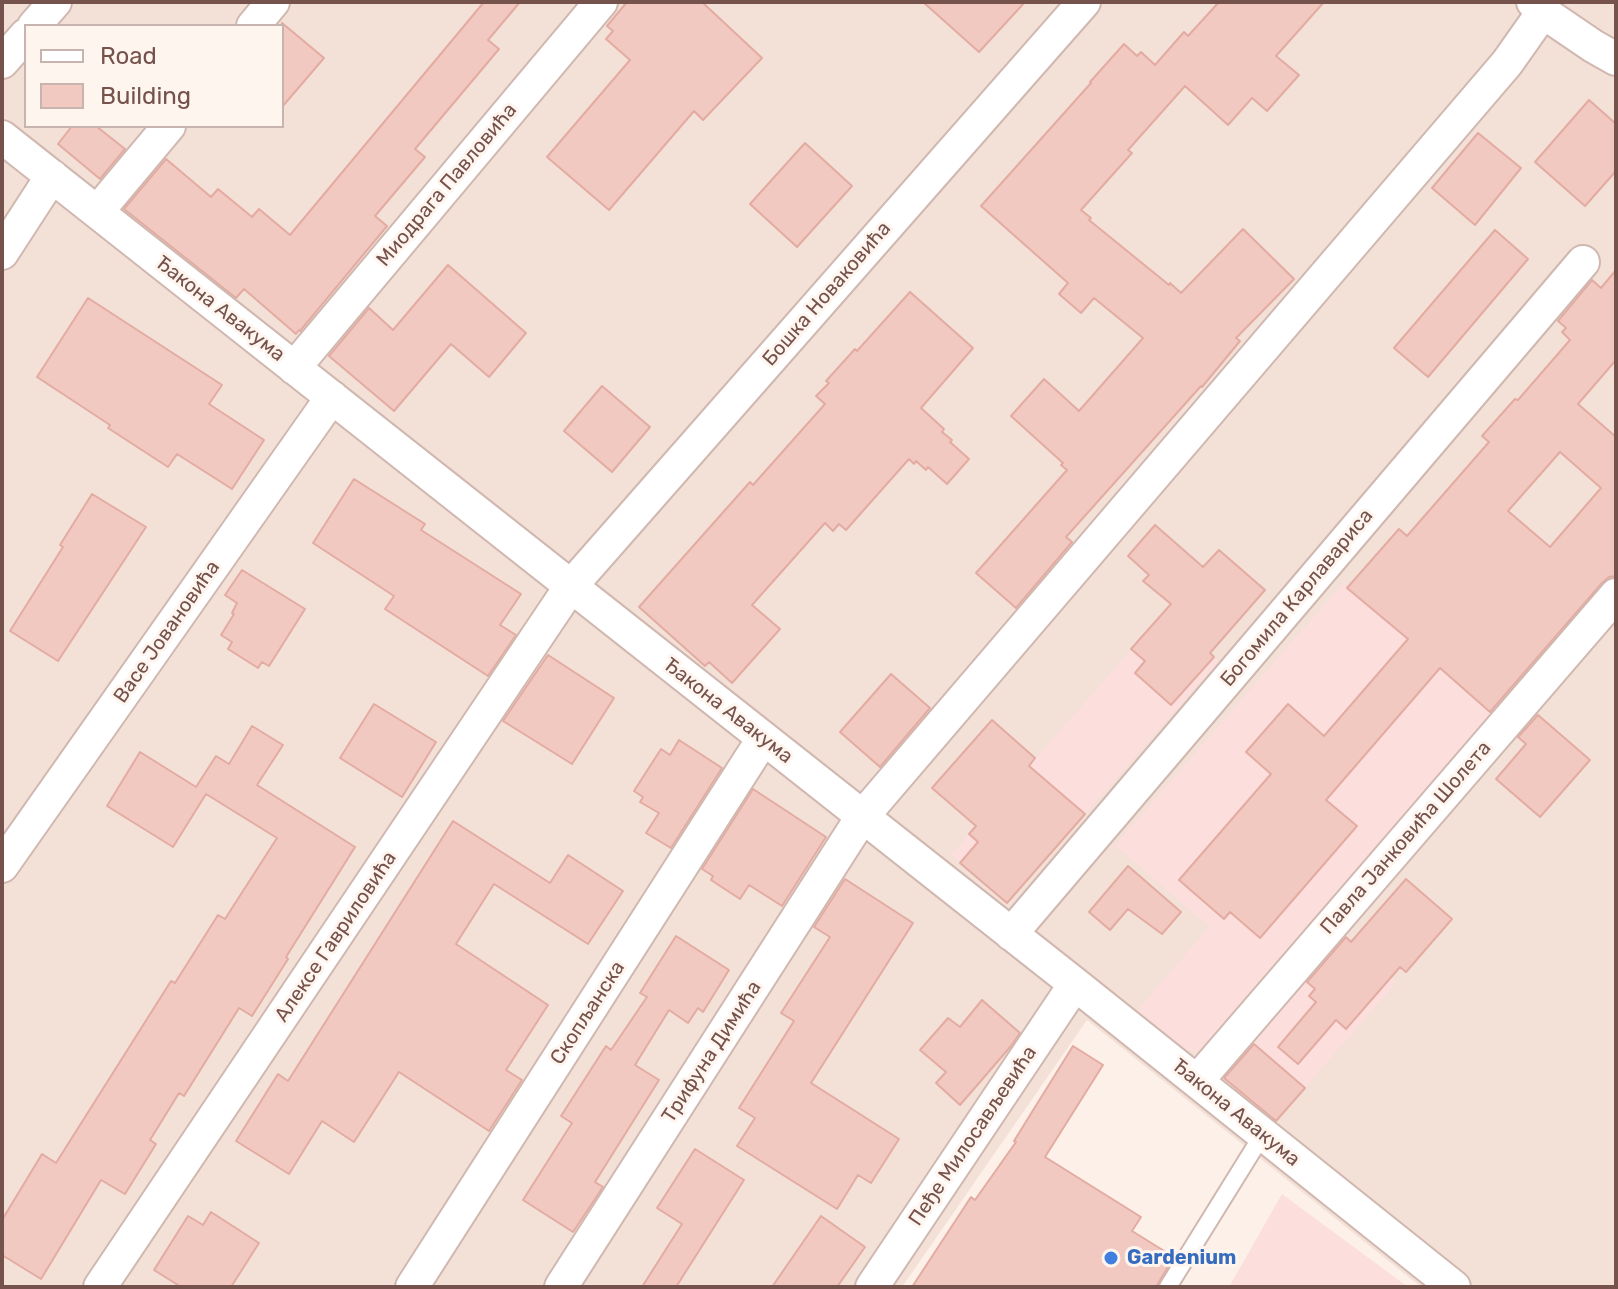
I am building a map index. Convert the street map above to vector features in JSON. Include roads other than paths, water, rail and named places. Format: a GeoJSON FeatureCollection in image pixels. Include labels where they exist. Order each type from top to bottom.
{"type":"FeatureCollection","features":[{"type":"Feature","properties":{"kind":"street"},"geometry":{"type":"LineString","coordinates":[[36,24],[55,2]]}},
{"type":"Feature","properties":{"kind":"street"},"geometry":{"type":"LineString","coordinates":[[255,24],[273,2]]}},
{"type":"Feature","properties":{"kind":"street","name":"Миодрага Павловића"},"geometry":{"type":"LineString","coordinates":[[294,368],[601,2]]}},
{"type":"Feature","properties":{"kind":"street","name":"Бошка Новаковића"},"geometry":{"type":"LineString","coordinates":[[571,586],[1084,2]]}},
{"type":"Feature","properties":{"kind":"street"},"geometry":{"type":"LineString","coordinates":[[1538,7],[1616,59]]}},
{"type":"Feature","properties":{"kind":"street","name":"Трифуна Димића"},"geometry":{"type":"LineString","coordinates":[[561,1287],[862,817],[1507,63],[1538,7]]}},
{"type":"Feature","properties":{"kind":"street"},"geometry":{"type":"LineString","coordinates":[[2,62],[24,37]]}},
{"type":"Feature","properties":{"kind":"street"},"geometry":{"type":"LineString","coordinates":[[97,212],[167,128]]}},
{"type":"Feature","properties":{"kind":"street","name":"Ђакона Авакума"},"geometry":{"type":"LineString","coordinates":[[2,137],[1197,1081],[1436,1281]]}},
{"type":"Feature","properties":{"kind":"street"},"geometry":{"type":"LineString","coordinates":[[2,253],[52,176]]}},
{"type":"Feature","properties":{"kind":"street","name":"Богомила Карлавариса"},"geometry":{"type":"LineString","coordinates":[[1011,934],[1583,262]]}},
{"type":"Feature","properties":{"kind":"street","name":"Васе Јовановића"},"geometry":{"type":"LineString","coordinates":[[2,866],[332,397]]}},
{"type":"Feature","properties":{"kind":"street","name":"Алексе Гавриловића"},"geometry":{"type":"LineString","coordinates":[[100,1287],[571,586]]}},
{"type":"Feature","properties":{"kind":"street","name":"Павла Јанковића Шолета"},"geometry":{"type":"LineString","coordinates":[[1197,1081],[1616,595]]}},
{"type":"Feature","properties":{"kind":"street","name":"Скопљанска"},"geometry":{"type":"LineString","coordinates":[[412,1287],[763,739]]}},
{"type":"Feature","properties":{"kind":"street","name":"Пеђе Милосављевића"},"geometry":{"type":"LineString","coordinates":[[872,1287],[1075,984]]}},
{"type":"Feature","properties":{"kind":"lane"},"geometry":{"type":"LineString","coordinates":[[1168,1287],[1263,1134]]}},
{"type":"Feature","properties":{"kind":"place","name":"Gardenium"},"geometry":{"type":"Point","coordinates":[1111,1258]}}]}
